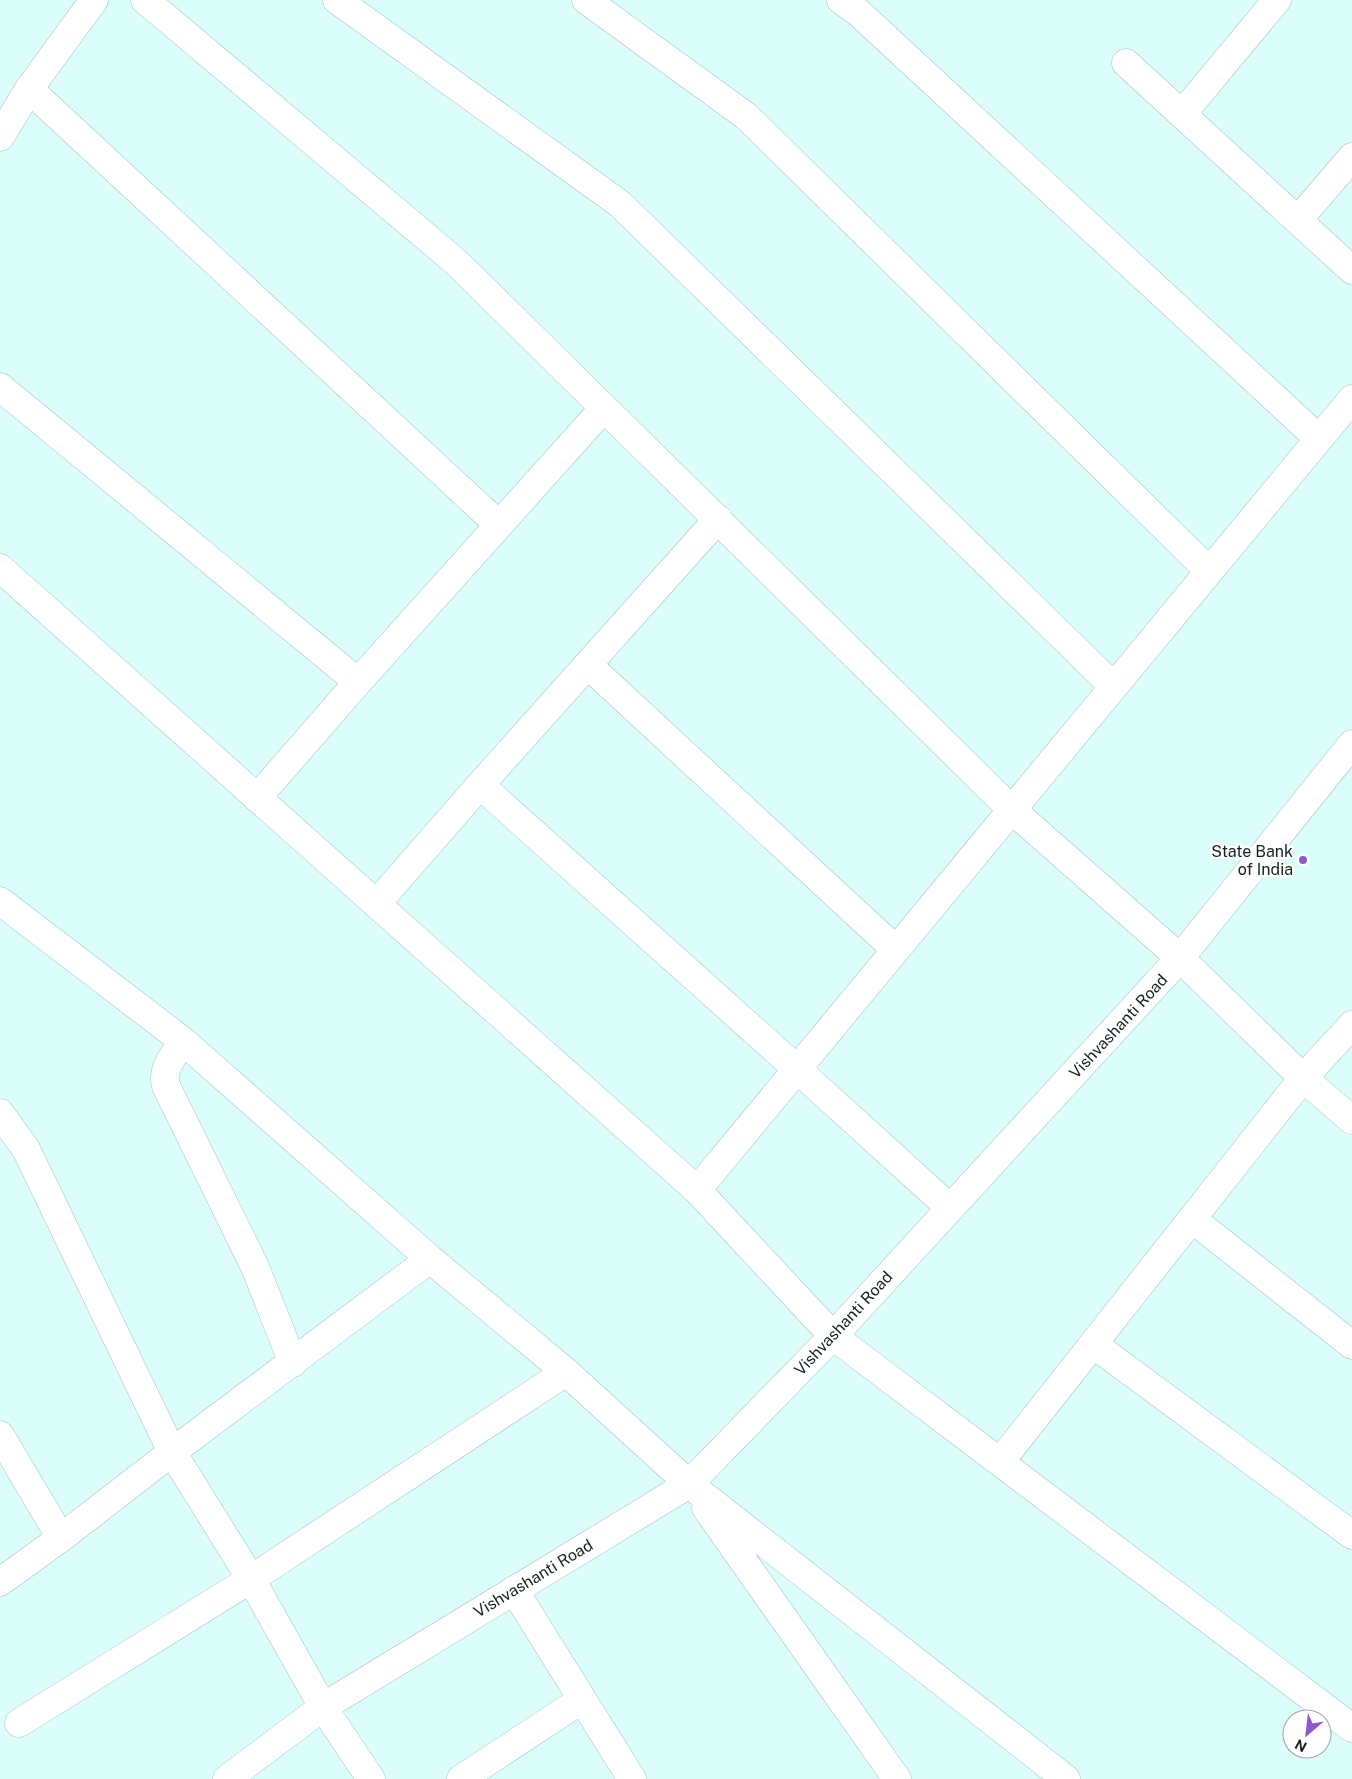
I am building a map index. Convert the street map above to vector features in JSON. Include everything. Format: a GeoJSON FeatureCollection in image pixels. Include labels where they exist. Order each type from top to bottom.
{"type":"FeatureCollection","features":[{"type":"Feature","properties":{"kind":"street"},"geometry":{"type":"LineString","coordinates":[[0,137],[29,89],[94,0]]}},
{"type":"Feature","properties":{"kind":"street"},"geometry":{"type":"LineString","coordinates":[[145,0],[456,262],[1011,809],[1180,958],[1303,1078],[1352,1120]]}},
{"type":"Feature","properties":{"kind":"street"},"geometry":{"type":"LineString","coordinates":[[336,0],[620,204],[1113,686]]}},
{"type":"Feature","properties":{"kind":"street"},"geometry":{"type":"LineString","coordinates":[[586,0],[746,116],[1208,571]]}},
{"type":"Feature","properties":{"kind":"street"},"geometry":{"type":"LineString","coordinates":[[841,0],[859,13],[1319,439]]}},
{"type":"Feature","properties":{"kind":"street"},"geometry":{"type":"LineString","coordinates":[[1182,114],[1277,0]]}},
{"type":"Feature","properties":{"kind":"street"},"geometry":{"type":"LineString","coordinates":[[1126,63],[1352,270]]}},
{"type":"Feature","properties":{"kind":"street"},"geometry":{"type":"LineString","coordinates":[[29,89],[499,525]]}},
{"type":"Feature","properties":{"kind":"street"},"geometry":{"type":"LineString","coordinates":[[1298,220],[1352,157]]}},
{"type":"Feature","properties":{"kind":"street"},"geometry":{"type":"LineString","coordinates":[[0,387],[358,682]]}},
{"type":"Feature","properties":{"kind":"street"},"geometry":{"type":"LineString","coordinates":[[696,1190],[1352,399]]}},
{"type":"Feature","properties":{"kind":"street"},"geometry":{"type":"LineString","coordinates":[[258,798],[358,682],[604,408]]}},
{"type":"Feature","properties":{"kind":"street"},"geometry":{"type":"LineString","coordinates":[[377,903],[480,785],[718,520]]}},
{"type":"Feature","properties":{"kind":"street"},"geometry":{"type":"LineString","coordinates":[[0,568],[696,1190],[833,1336],[1352,1728]]}},
{"type":"Feature","properties":{"kind":"street"},"geometry":{"type":"LineString","coordinates":[[588,665],[895,949]]}},
{"type":"Feature","properties":{"kind":"street","name":"Vishvashanti Road"},"geometry":{"type":"LineString","coordinates":[[227,1779],[323,1707],[689,1484],[833,1336],[1180,958],[1352,744]]}},
{"type":"Feature","properties":{"kind":"street"},"geometry":{"type":"LineString","coordinates":[[480,785],[797,1068],[950,1208]]}},
{"type":"Feature","properties":{"kind":"street"},"geometry":{"type":"LineString","coordinates":[[0,902],[183,1041],[430,1259],[566,1372],[689,1484],[1066,1779]]}},
{"type":"Feature","properties":{"kind":"street"},"geometry":{"type":"LineString","coordinates":[[1000,1462],[1303,1078],[1352,1025]]}},
{"type":"Feature","properties":{"kind":"street"},"geometry":{"type":"LineString","coordinates":[[183,1041],[166,1068],[163,1077],[166,1086],[255,1267],[293,1363]]}},
{"type":"Feature","properties":{"kind":"street"},"geometry":{"type":"LineString","coordinates":[[0,1113],[26,1150],[172,1452],[251,1579],[323,1707],[370,1779]]}},
{"type":"Feature","properties":{"kind":"street"},"geometry":{"type":"LineString","coordinates":[[1192,1219],[1352,1346]]}},
{"type":"Feature","properties":{"kind":"street"},"geometry":{"type":"LineString","coordinates":[[0,1582],[430,1259]]}},
{"type":"Feature","properties":{"kind":"street"},"geometry":{"type":"LineString","coordinates":[[1093,1344],[1352,1534]]}},
{"type":"Feature","properties":{"kind":"street"},"geometry":{"type":"LineString","coordinates":[[19,1723],[251,1579],[566,1372]]}},
{"type":"Feature","properties":{"kind":"street"},"geometry":{"type":"LineString","coordinates":[[0,1436],[61,1538]]}},
{"type":"Feature","properties":{"kind":"street"},"geometry":{"type":"LineString","coordinates":[[689,1484],[897,1779]]}},
{"type":"Feature","properties":{"kind":"street"},"geometry":{"type":"LineString","coordinates":[[514,1590],[632,1779]]}},
{"type":"Feature","properties":{"kind":"street"},"geometry":{"type":"LineString","coordinates":[[461,1779],[582,1700]]}},
{"type":"Feature","properties":{"kind":"place","name":"State Bank of India"},"geometry":{"type":"Point","coordinates":[1303,860]}}]}
